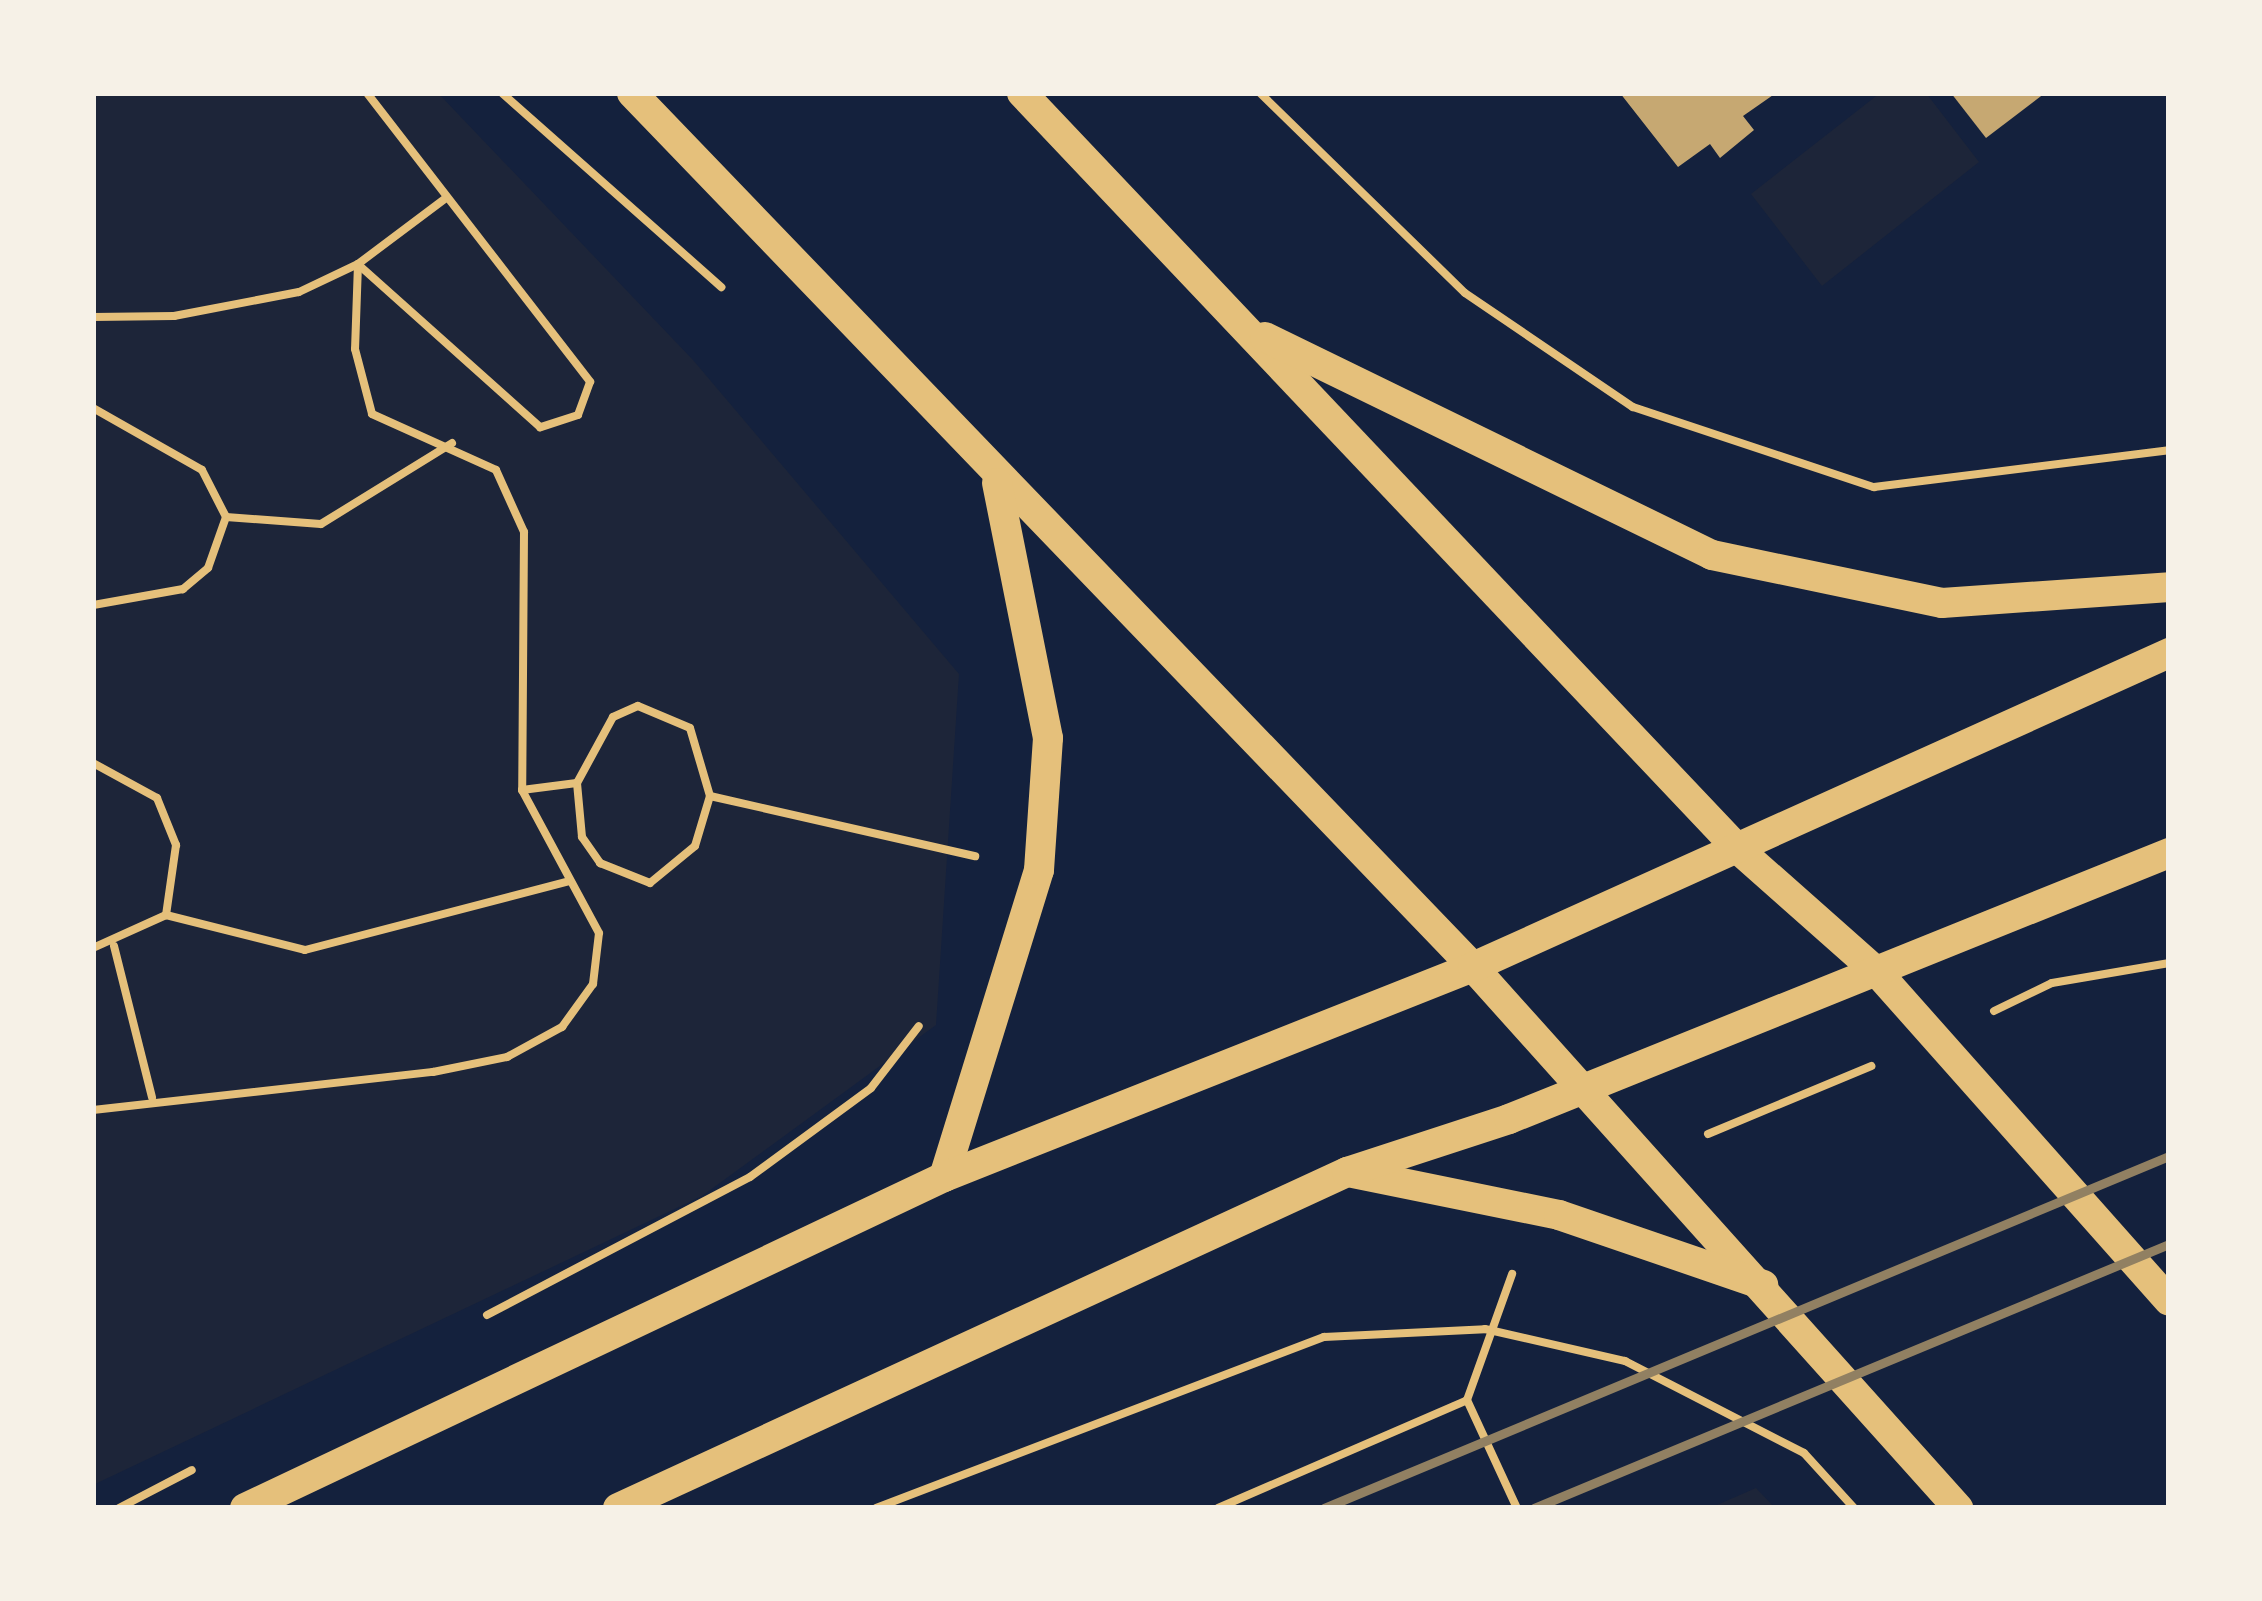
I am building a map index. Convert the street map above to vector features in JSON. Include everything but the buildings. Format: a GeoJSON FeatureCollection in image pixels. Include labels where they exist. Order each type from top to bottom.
{"type":"FeatureCollection","features":[{"type":"Feature","properties":{"kind":"main road"},"geometry":{"type":"LineString","coordinates":[[632,93],[997,482],[1473,968],[1581,1090],[1771,1288],[1958,1508]]}},
{"type":"Feature","properties":{"kind":"main road"},"geometry":{"type":"LineString","coordinates":[[1022,93],[1738,849],[1878,973],[2169,1301]]}},
{"type":"Feature","properties":{"kind":"main road"},"geometry":{"type":"LineString","coordinates":[[1244,326],[1712,555],[1942,603],[2169,587]]}},
{"type":"Feature","properties":{"kind":"main road"},"geometry":{"type":"LineString","coordinates":[[944,1177],[1039,871],[1048,738],[997,482]]}},
{"type":"Feature","properties":{"kind":"main road"},"geometry":{"type":"LineString","coordinates":[[245,1508],[944,1177],[1473,968],[2169,653]]}},
{"type":"Feature","properties":{"kind":"main road"},"geometry":{"type":"LineString","coordinates":[[618,1508],[1347,1172],[1581,1090],[2169,853]]}},
{"type":"Feature","properties":{"kind":"main road"},"geometry":{"type":"LineString","coordinates":[[1347,1172],[1559,1215],[1771,1288]]}},
{"type":"Feature","properties":{"kind":"path"},"geometry":{"type":"LineString","coordinates":[[358,264],[540,427],[578,415],[590,382],[367,93]]}},
{"type":"Feature","properties":{"kind":"path"},"geometry":{"type":"LineString","coordinates":[[1260,93],[1465,292],[1633,407],[1874,487],[2169,450]]}},
{"type":"Feature","properties":{"kind":"path"},"geometry":{"type":"LineString","coordinates":[[93,317],[174,316],[299,292],[358,264],[446,198]]}},
{"type":"Feature","properties":{"kind":"path"},"geometry":{"type":"LineString","coordinates":[[93,1110],[152,1096],[507,1057],[562,1027],[593,984],[599,933],[522,790],[524,532],[496,470],[452,442],[372,414],[355,349],[358,264]]}},
{"type":"Feature","properties":{"kind":"path"},"geometry":{"type":"LineString","coordinates":[[93,408],[202,470],[226,517],[208,568],[183,589],[93,605]]}},
{"type":"Feature","properties":{"kind":"path"},"geometry":{"type":"LineString","coordinates":[[226,517],[321,524],[452,442]]}},
{"type":"Feature","properties":{"kind":"path"},"geometry":{"type":"LineString","coordinates":[[638,706],[690,728],[710,796],[695,847],[650,883],[600,862],[582,837],[577,783],[613,717],[638,706]]}},
{"type":"Feature","properties":{"kind":"path"},"geometry":{"type":"LineString","coordinates":[[93,763],[157,798],[176,845],[166,915]]}},
{"type":"Feature","properties":{"kind":"path"},"geometry":{"type":"LineString","coordinates":[[522,790],[577,783]]}},
{"type":"Feature","properties":{"kind":"path"},"geometry":{"type":"LineString","coordinates":[[710,796],[989,860],[988,836]]}},
{"type":"Feature","properties":{"kind":"path"},"geometry":{"type":"LineString","coordinates":[[93,948],[114,946],[166,915],[304,950],[569,881]]}},
{"type":"Feature","properties":{"kind":"path"},"geometry":{"type":"LineString","coordinates":[[114,946],[152,1096]]}},
{"type":"Feature","properties":{"kind":"path"},"geometry":{"type":"LineString","coordinates":[[1647,1159],[1934,1040],[2052,983],[2169,963]]}},
{"type":"Feature","properties":{"kind":"path"},"geometry":{"type":"LineString","coordinates":[[477,1320],[750,1177],[871,1088],[927,1015]]}},
{"type":"Feature","properties":{"kind":"path"},"geometry":{"type":"LineString","coordinates":[[1485,1329],[1467,1400],[1517,1508]]}},
{"type":"Feature","properties":{"kind":"path"},"geometry":{"type":"LineString","coordinates":[[876,1508],[1324,1337],[1485,1329],[1625,1361],[1804,1454],[1854,1508]]}},
{"type":"Feature","properties":{"kind":"path"},"geometry":{"type":"LineString","coordinates":[[1218,1508],[1467,1400]]}},
{"type":"Feature","properties":{"kind":"path"},"geometry":{"type":"LineString","coordinates":[[119,1508],[203,1464]]}},
{"type":"Feature","properties":{"kind":"shaded area"},"geometry":{"type":"Polygon","coordinates":[[[93,93],[438,93],[693,360],[959,674],[936,1025],[702,1196],[93,1485],[93,93]]]}},
{"type":"Feature","properties":{"kind":"shaded area"},"geometry":{"type":"Polygon","coordinates":[[[1880,93],[1926,93],[1979,162],[1822,286],[1751,194],[1880,93]]]}},
{"type":"Feature","properties":{"kind":"shaded area"},"geometry":{"type":"Polygon","coordinates":[[[1756,1488],[1775,1508],[1710,1508],[1756,1488]]]}},
{"type":"Feature","properties":{"kind":"railway"},"geometry":{"type":"LineString","coordinates":[[1324,1508],[2169,1156]]}},
{"type":"Feature","properties":{"kind":"railway"},"geometry":{"type":"LineString","coordinates":[[1534,1508],[2169,1244]]}}]}
